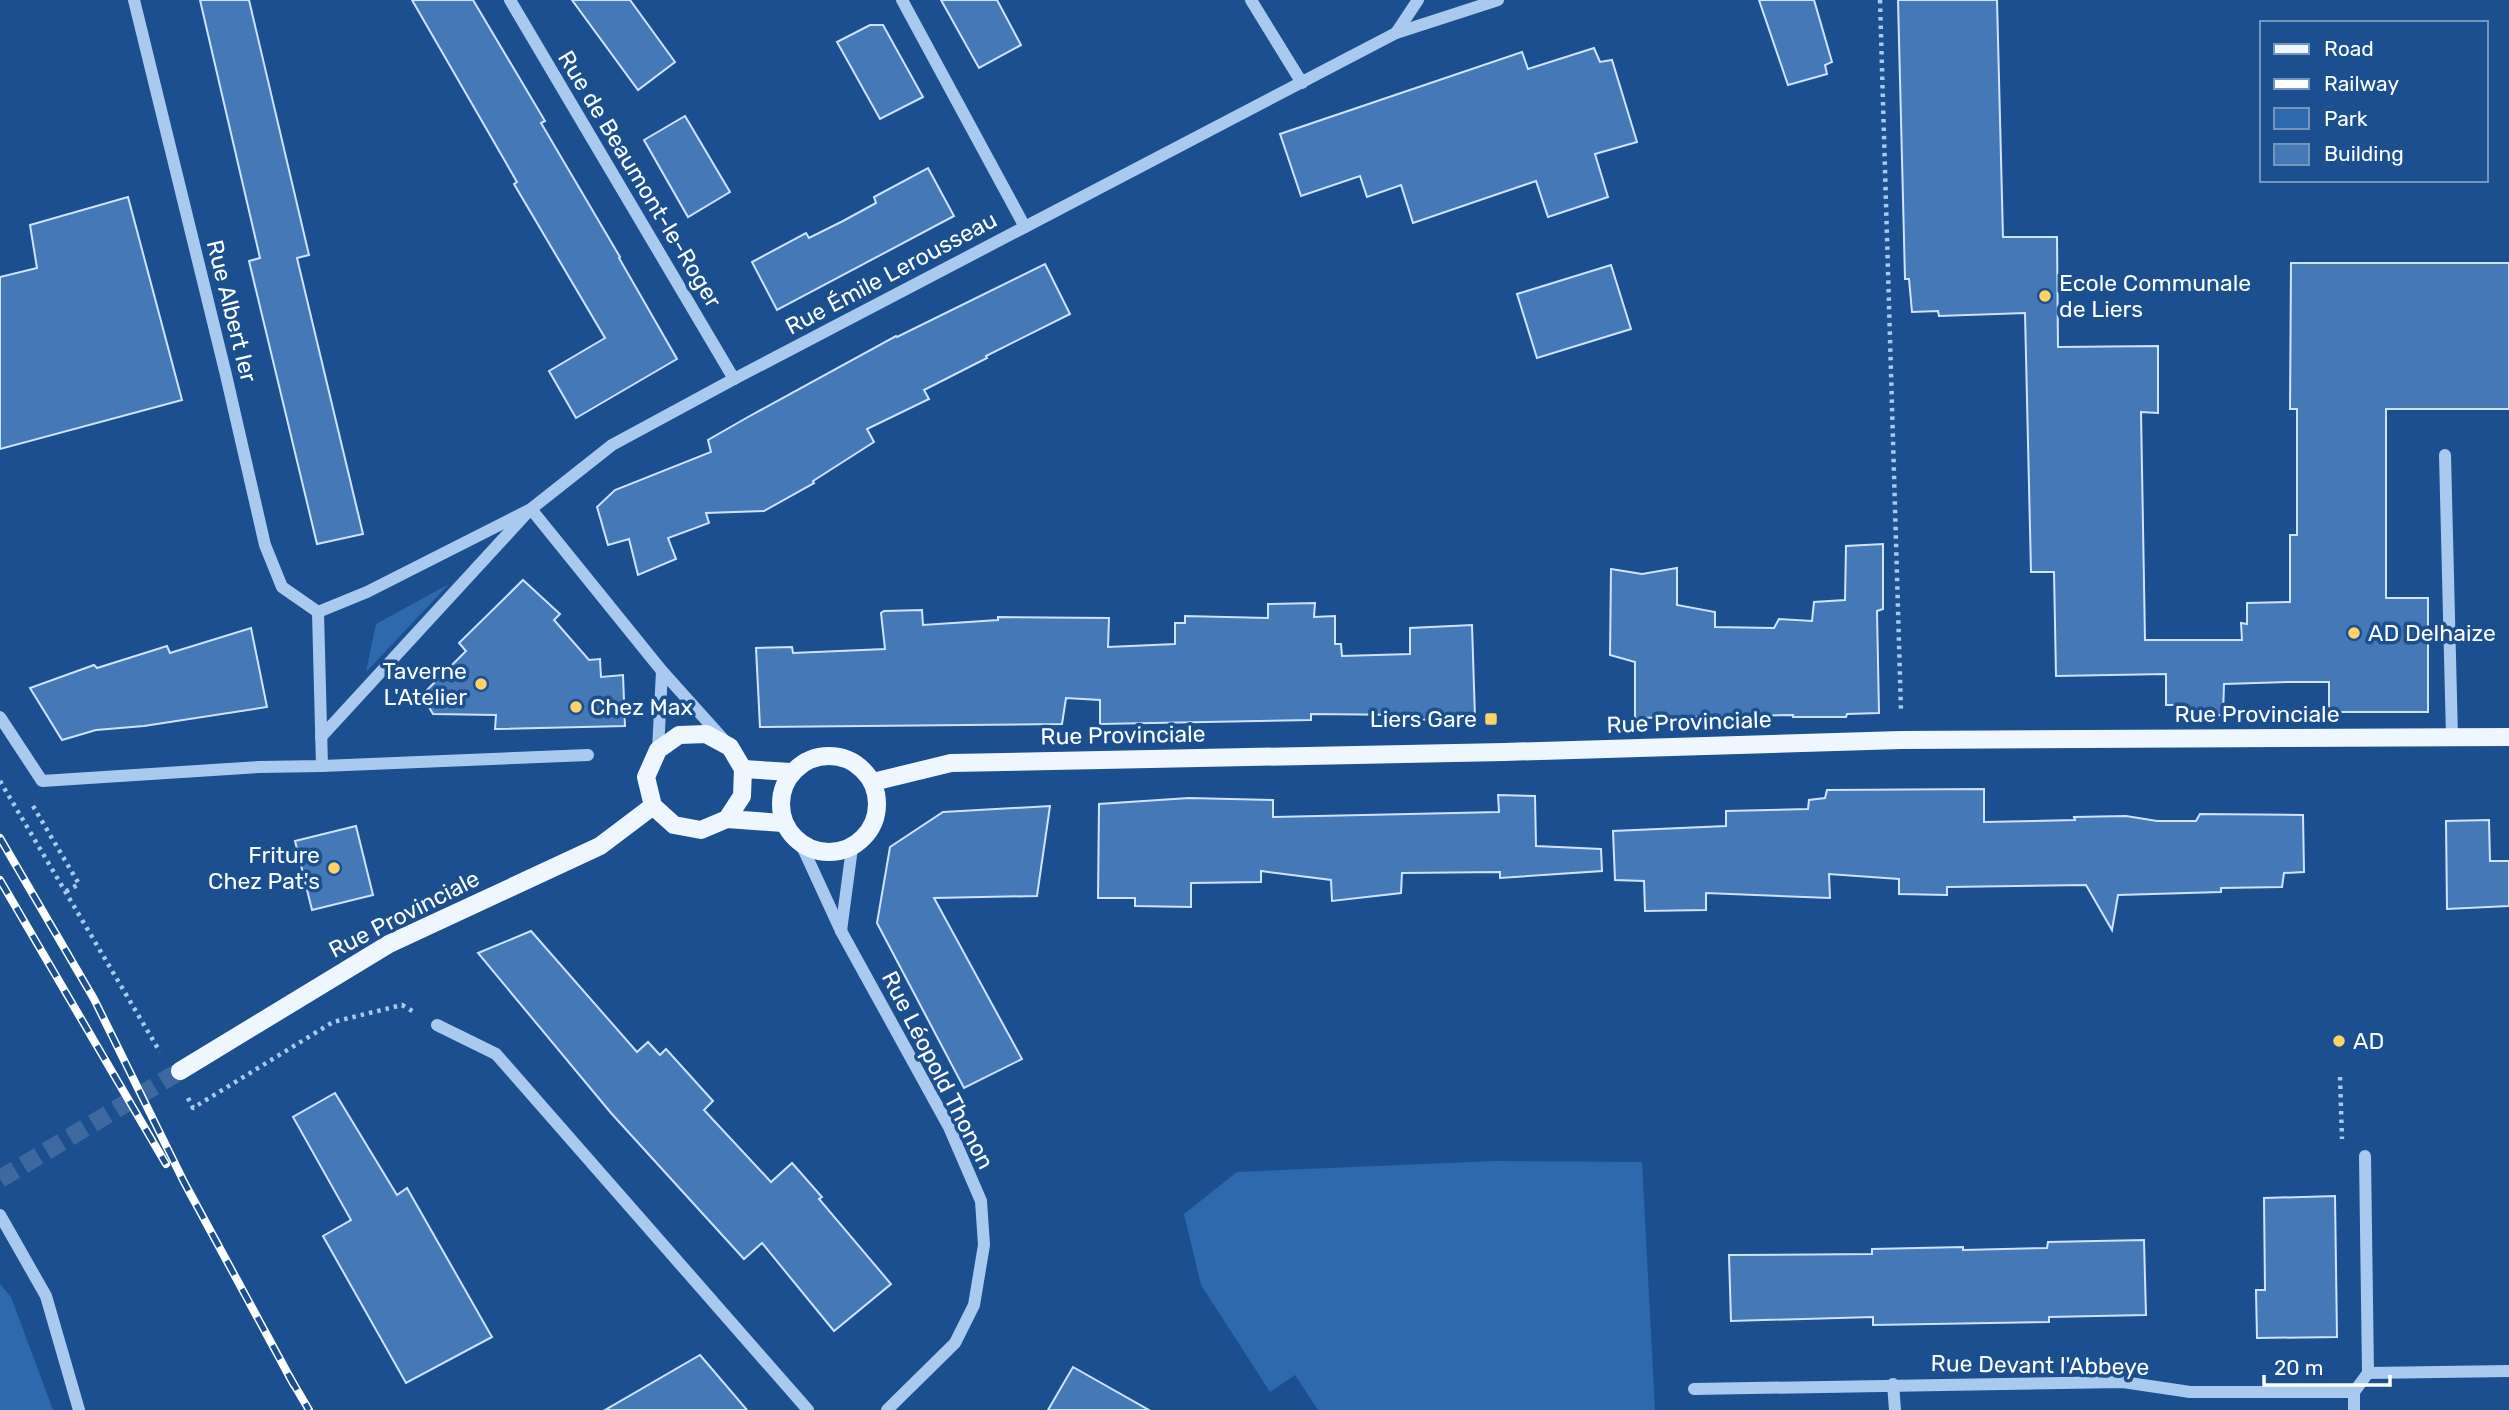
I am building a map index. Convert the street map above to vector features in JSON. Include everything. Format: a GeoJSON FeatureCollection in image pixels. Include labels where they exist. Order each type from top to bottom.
{"type":"FeatureCollection","features":[{"type":"Feature","properties":{"kind":"main road"},"geometry":{"type":"LineString","coordinates":[[727,819],[742,796],[743,769],[730,747],[706,734],[680,735],[657,750],[646,777],[653,806],[674,825],[701,830],[727,819],[783,822]]}},
{"type":"Feature","properties":{"kind":"main road","name":"Rue Provinciale"},"geometry":{"type":"LineString","coordinates":[[873,782],[951,763],[1504,752],[1902,740],[2509,737]]}},
{"type":"Feature","properties":{"kind":"main road"},"geometry":{"type":"LineString","coordinates":[[835,755],[858,764],[873,782],[878,807],[871,831],[852,848],[825,854],[801,844],[783,822],[780,796],[792,772],[811,758],[835,755]]}},
{"type":"Feature","properties":{"kind":"main road"},"geometry":{"type":"LineString","coordinates":[[743,769],[792,772]]}},
{"type":"Feature","properties":{"kind":"main road","name":"Rue Provinciale"},"geometry":{"type":"LineString","coordinates":[[180,1071],[389,944],[600,846],[653,806]]}},
{"type":"Feature","properties":{"kind":"street","name":"Rue Albert Ier"},"geometry":{"type":"LineString","coordinates":[[134,0],[265,545],[282,587],[318,612]]}},
{"type":"Feature","properties":{"kind":"street","name":"Rue de Beaumont-le-Roger"},"geometry":{"type":"LineString","coordinates":[[510,0],[734,379]]}},
{"type":"Feature","properties":{"kind":"street"},"geometry":{"type":"LineString","coordinates":[[902,0],[1025,227]]}},
{"type":"Feature","properties":{"kind":"street"},"geometry":{"type":"LineString","coordinates":[[1251,0],[1302,83]]}},
{"type":"Feature","properties":{"kind":"street"},"geometry":{"type":"LineString","coordinates":[[1396,33],[1418,0]]}},
{"type":"Feature","properties":{"kind":"street","name":"Rue Émile Lerousseau"},"geometry":{"type":"LineString","coordinates":[[318,612],[367,592],[531,509],[612,445],[1396,33],[1498,0]]}},
{"type":"Feature","properties":{"kind":"street"},"geometry":{"type":"LineString","coordinates":[[2445,455],[2452,737]]}},
{"type":"Feature","properties":{"kind":"street"},"geometry":{"type":"LineString","coordinates":[[321,737],[531,509],[662,671],[730,747]]}},
{"type":"Feature","properties":{"kind":"street"},"geometry":{"type":"LineString","coordinates":[[318,612],[322,766]]}},
{"type":"Feature","properties":{"kind":"street"},"geometry":{"type":"LineString","coordinates":[[657,750],[662,671]]}},
{"type":"Feature","properties":{"kind":"street"},"geometry":{"type":"LineString","coordinates":[[0,717],[42,782],[259,767],[588,755]]}},
{"type":"Feature","properties":{"kind":"street","name":"Rue Léopold Thonon"},"geometry":{"type":"LineString","coordinates":[[801,844],[841,931],[949,1127],[981,1201],[984,1245],[974,1305],[955,1343],[887,1410]]}},
{"type":"Feature","properties":{"kind":"street"},"geometry":{"type":"LineString","coordinates":[[841,931],[852,848]]}},
{"type":"Feature","properties":{"kind":"street"},"geometry":{"type":"LineString","coordinates":[[438,1025],[496,1054],[808,1410]]}},
{"type":"Feature","properties":{"kind":"street"},"geometry":{"type":"LineString","coordinates":[[2354,1410],[2354,1392],[2368,1373],[2365,1156]]}},
{"type":"Feature","properties":{"kind":"street"},"geometry":{"type":"LineString","coordinates":[[0,1215],[46,1296],[79,1410]]}},
{"type":"Feature","properties":{"kind":"street"},"geometry":{"type":"LineString","coordinates":[[2368,1373],[2509,1371]]}},
{"type":"Feature","properties":{"kind":"street","name":"Rue Devant l'Abbeye"},"geometry":{"type":"LineString","coordinates":[[1694,1390],[1893,1384],[2123,1382],[2190,1392],[2354,1392]]}},
{"type":"Feature","properties":{"kind":"street"},"geometry":{"type":"LineString","coordinates":[[1893,1384],[1895,1410]]}},
{"type":"Feature","properties":{"kind":"path"},"geometry":{"type":"LineString","coordinates":[[1880,0],[1902,740]]}},
{"type":"Feature","properties":{"kind":"path"},"geometry":{"type":"LineString","coordinates":[[0,781],[165,1060]]}},
{"type":"Feature","properties":{"kind":"path"},"geometry":{"type":"LineString","coordinates":[[42,782],[27,797],[79,884],[65,892]]}},
{"type":"Feature","properties":{"kind":"path"},"geometry":{"type":"LineString","coordinates":[[186,1096],[193,1108],[333,1022],[401,1004],[438,1025]]}},
{"type":"Feature","properties":{"kind":"path"},"geometry":{"type":"LineString","coordinates":[[2340,1077],[2342,1156],[2365,1156]]}},
{"type":"Feature","properties":{"kind":"green space"},"geometry":{"type":"Polygon","coordinates":[[[449,584],[366,672],[376,624],[449,584]]]}},
{"type":"Feature","properties":{"kind":"green space"},"geometry":{"type":"Polygon","coordinates":[[[1495,1161],[1642,1162],[1655,1410],[1318,1410],[1295,1375],[1270,1392],[1201,1285],[1184,1214],[1237,1172],[1495,1161]]]}},
{"type":"Feature","properties":{"kind":"green space"},"geometry":{"type":"Polygon","coordinates":[[[0,1284],[11,1297],[53,1410],[0,1410],[0,1284]]]}},
{"type":"Feature","properties":{"kind":"building"},"geometry":{"type":"Polygon","coordinates":[[[200,0],[249,0],[309,255],[297,258],[363,534],[317,544],[249,261],[260,258],[200,0]]]}},
{"type":"Feature","properties":{"kind":"building"},"geometry":{"type":"Polygon","coordinates":[[[412,0],[473,0],[545,121],[541,123],[677,359],[576,418],[549,371],[605,338],[514,184],[517,182],[412,0]]]}},
{"type":"Feature","properties":{"kind":"building"},"geometry":{"type":"Polygon","coordinates":[[[572,0],[630,0],[675,62],[638,90],[572,0]]]}},
{"type":"Feature","properties":{"kind":"building"},"geometry":{"type":"Polygon","coordinates":[[[941,0],[997,0],[1021,45],[979,68],[941,0]]]}},
{"type":"Feature","properties":{"kind":"building"},"geometry":{"type":"Polygon","coordinates":[[[1759,0],[1814,0],[1832,62],[1825,65],[1827,74],[1788,85],[1759,0]]]}},
{"type":"Feature","properties":{"kind":"building"},"geometry":{"type":"Polygon","coordinates":[[[1898,0],[1997,0],[2003,237],[2057,237],[2058,347],[2158,346],[2158,413],[2141,412],[2145,640],[2242,640],[2241,623],[2247,624],[2247,603],[2290,602],[2290,535],[2297,535],[2297,409],[2290,409],[2291,263],[2509,263],[2509,409],[2386,409],[2386,598],[2428,598],[2428,712],[2329,712],[2329,682],[2290,682],[2224,684],[2223,715],[2184,716],[2184,705],[2166,705],[2166,674],[2056,676],[2054,572],[2031,572],[2025,313],[1939,316],[1938,311],[1912,312],[1909,279],[1905,279],[1898,0]]]}},
{"type":"Feature","properties":{"kind":"building"},"geometry":{"type":"Polygon","coordinates":[[[870,25],[883,25],[923,97],[880,119],[837,42],[870,25]]]}},
{"type":"Feature","properties":{"kind":"building"},"geometry":{"type":"Polygon","coordinates":[[[1594,48],[1600,62],[1612,60],[1637,142],[1595,154],[1608,197],[1548,217],[1536,181],[1413,223],[1401,185],[1367,197],[1360,176],[1301,196],[1280,134],[1522,52],[1528,69],[1594,48]]]}},
{"type":"Feature","properties":{"kind":"building"},"geometry":{"type":"Polygon","coordinates":[[[685,116],[730,192],[688,217],[644,140],[685,116]]]}},
{"type":"Feature","properties":{"kind":"building"},"geometry":{"type":"Polygon","coordinates":[[[928,168],[954,216],[777,310],[752,262],[806,233],[809,238],[843,221],[876,203],[874,197],[928,168]]]}},
{"type":"Feature","properties":{"kind":"building"},"geometry":{"type":"Polygon","coordinates":[[[128,197],[182,400],[0,449],[0,277],[37,268],[30,225],[128,197]]]}},
{"type":"Feature","properties":{"kind":"building"},"geometry":{"type":"Polygon","coordinates":[[[1045,264],[1070,314],[924,390],[929,399],[867,429],[874,442],[813,481],[814,483],[764,511],[706,513],[709,523],[668,538],[676,559],[638,575],[629,539],[608,545],[597,507],[615,490],[711,452],[708,440],[748,417],[896,336],[1045,264]]]}},
{"type":"Feature","properties":{"kind":"building"},"geometry":{"type":"Polygon","coordinates":[[[1611,265],[1631,329],[1537,358],[1517,294],[1611,265]]]}},
{"type":"Feature","properties":{"kind":"building"},"geometry":{"type":"Polygon","coordinates":[[[1883,544],[1883,609],[1877,611],[1879,713],[1847,714],[1846,717],[1793,715],[1635,718],[1635,662],[1610,655],[1611,569],[1642,574],[1677,568],[1677,605],[1715,612],[1715,627],[1774,628],[1779,619],[1812,621],[1814,602],[1845,600],[1846,546],[1883,544]]]}},
{"type":"Feature","properties":{"kind":"building"},"geometry":{"type":"Polygon","coordinates":[[[523,580],[560,614],[554,620],[589,660],[600,659],[601,677],[623,675],[625,726],[495,729],[496,715],[433,714],[422,695],[466,651],[459,643],[523,580]]]}},
{"type":"Feature","properties":{"kind":"building"},"geometry":{"type":"Polygon","coordinates":[[[1315,603],[1314,617],[1335,616],[1335,644],[1341,644],[1342,656],[1410,654],[1410,628],[1472,625],[1475,718],[1411,720],[1410,715],[1311,714],[1311,720],[1100,724],[1100,700],[1066,698],[1062,724],[760,727],[756,648],[792,647],[793,653],[885,649],[881,613],[884,611],[922,610],[923,625],[998,620],[998,617],[1109,618],[1108,647],[1175,644],[1175,623],[1185,623],[1185,616],[1268,618],[1268,604],[1315,603]]]}},
{"type":"Feature","properties":{"kind":"building"},"geometry":{"type":"Polygon","coordinates":[[[251,628],[267,707],[144,726],[96,730],[62,740],[30,688],[94,665],[97,668],[167,646],[170,653],[251,628]]]}},
{"type":"Feature","properties":{"kind":"building"},"geometry":{"type":"Polygon","coordinates":[[[1984,789],[1984,822],[2126,816],[2157,821],[2196,821],[2200,814],[2303,815],[2304,872],[2284,873],[2282,887],[2118,895],[2112,930],[2086,885],[1947,887],[1947,895],[1899,894],[1899,879],[1829,874],[1830,898],[1706,893],[1706,910],[1645,911],[1644,881],[1615,880],[1613,831],[1726,826],[1726,811],[1808,809],[1809,800],[1825,798],[1827,790],[1984,789]]]}},
{"type":"Feature","properties":{"kind":"building"},"geometry":{"type":"Polygon","coordinates":[[[1498,795],[1535,796],[1536,846],[1601,849],[1602,871],[1500,878],[1500,872],[1402,873],[1401,893],[1332,901],[1331,880],[1261,871],[1261,882],[1191,883],[1191,907],[1135,906],[1135,898],[1098,898],[1099,804],[1189,798],[1273,800],[1273,817],[1499,812],[1498,795]]]}},
{"type":"Feature","properties":{"kind":"building"},"geometry":{"type":"Polygon","coordinates":[[[1050,806],[1037,896],[934,898],[1022,1059],[964,1088],[877,923],[890,847],[943,812],[1050,806]]]}},
{"type":"Feature","properties":{"kind":"building"},"geometry":{"type":"Polygon","coordinates":[[[2489,820],[2490,861],[2509,861],[2509,906],[2447,909],[2446,821],[2489,820]]]}},
{"type":"Feature","properties":{"kind":"building","name":"Friture Chez Pat's"},"geometry":{"type":"Polygon","coordinates":[[[356,826],[373,895],[312,910],[295,841],[356,826]]]}},
{"type":"Feature","properties":{"kind":"building"},"geometry":{"type":"Polygon","coordinates":[[[531,931],[637,1052],[648,1042],[660,1055],[666,1049],[713,1101],[704,1110],[771,1182],[792,1163],[891,1284],[834,1331],[762,1243],[744,1259],[611,1113],[478,953],[531,931]]]}},
{"type":"Feature","properties":{"kind":"building"},"geometry":{"type":"Polygon","coordinates":[[[335,1093],[397,1195],[407,1188],[492,1337],[406,1383],[323,1236],[351,1220],[293,1117],[335,1093]]]}},
{"type":"Feature","properties":{"kind":"building"},"geometry":{"type":"Polygon","coordinates":[[[2335,1196],[2337,1337],[2257,1338],[2256,1290],[2265,1290],[2264,1198],[2335,1196]]]}},
{"type":"Feature","properties":{"kind":"building"},"geometry":{"type":"Polygon","coordinates":[[[2144,1240],[2146,1315],[2049,1317],[2049,1322],[1873,1325],[1873,1317],[1731,1321],[1729,1255],[1872,1254],[1872,1249],[2047,1248],[2048,1242],[2144,1240]]]}},
{"type":"Feature","properties":{"kind":"building"},"geometry":{"type":"Polygon","coordinates":[[[700,1355],[747,1410],[605,1410],[700,1355]]]}},
{"type":"Feature","properties":{"kind":"building"},"geometry":{"type":"Polygon","coordinates":[[[1073,1367],[1149,1410],[1048,1410],[1073,1367]]]}},
{"type":"Feature","properties":{"kind":"tunnel"},"geometry":{"type":"LineString","coordinates":[[0,1179],[180,1071]]}},
{"type":"Feature","properties":{"kind":"railway"},"geometry":{"type":"LineString","coordinates":[[0,838],[94,999],[184,1182],[294,1385]]}},
{"type":"Feature","properties":{"kind":"railway"},"geometry":{"type":"LineString","coordinates":[[0,880],[166,1164]]}},
{"type":"Feature","properties":{"kind":"railway"},"geometry":{"type":"LineString","coordinates":[[289,1376],[309,1410]]}},
{"type":"Feature","properties":{"kind":"place","name":"Ecole Communale de Liers"},"geometry":{"type":"Point","coordinates":[2045,296]}},
{"type":"Feature","properties":{"kind":"place","name":"AD Delhaize"},"geometry":{"type":"Point","coordinates":[2354,633]}},
{"type":"Feature","properties":{"kind":"place","name":"Taverne L'Atelier"},"geometry":{"type":"Point","coordinates":[481,684]}},
{"type":"Feature","properties":{"kind":"place","name":"Chez Max"},"geometry":{"type":"Point","coordinates":[576,707]}},
{"type":"Feature","properties":{"kind":"place","name":"Liers Gare"},"geometry":{"type":"Point","coordinates":[1491,719]}},
{"type":"Feature","properties":{"kind":"place","name":"Friture Chez Pat's"},"geometry":{"type":"Point","coordinates":[334,868]}},
{"type":"Feature","properties":{"kind":"place","name":"AD"},"geometry":{"type":"Point","coordinates":[2339,1041]}}]}
